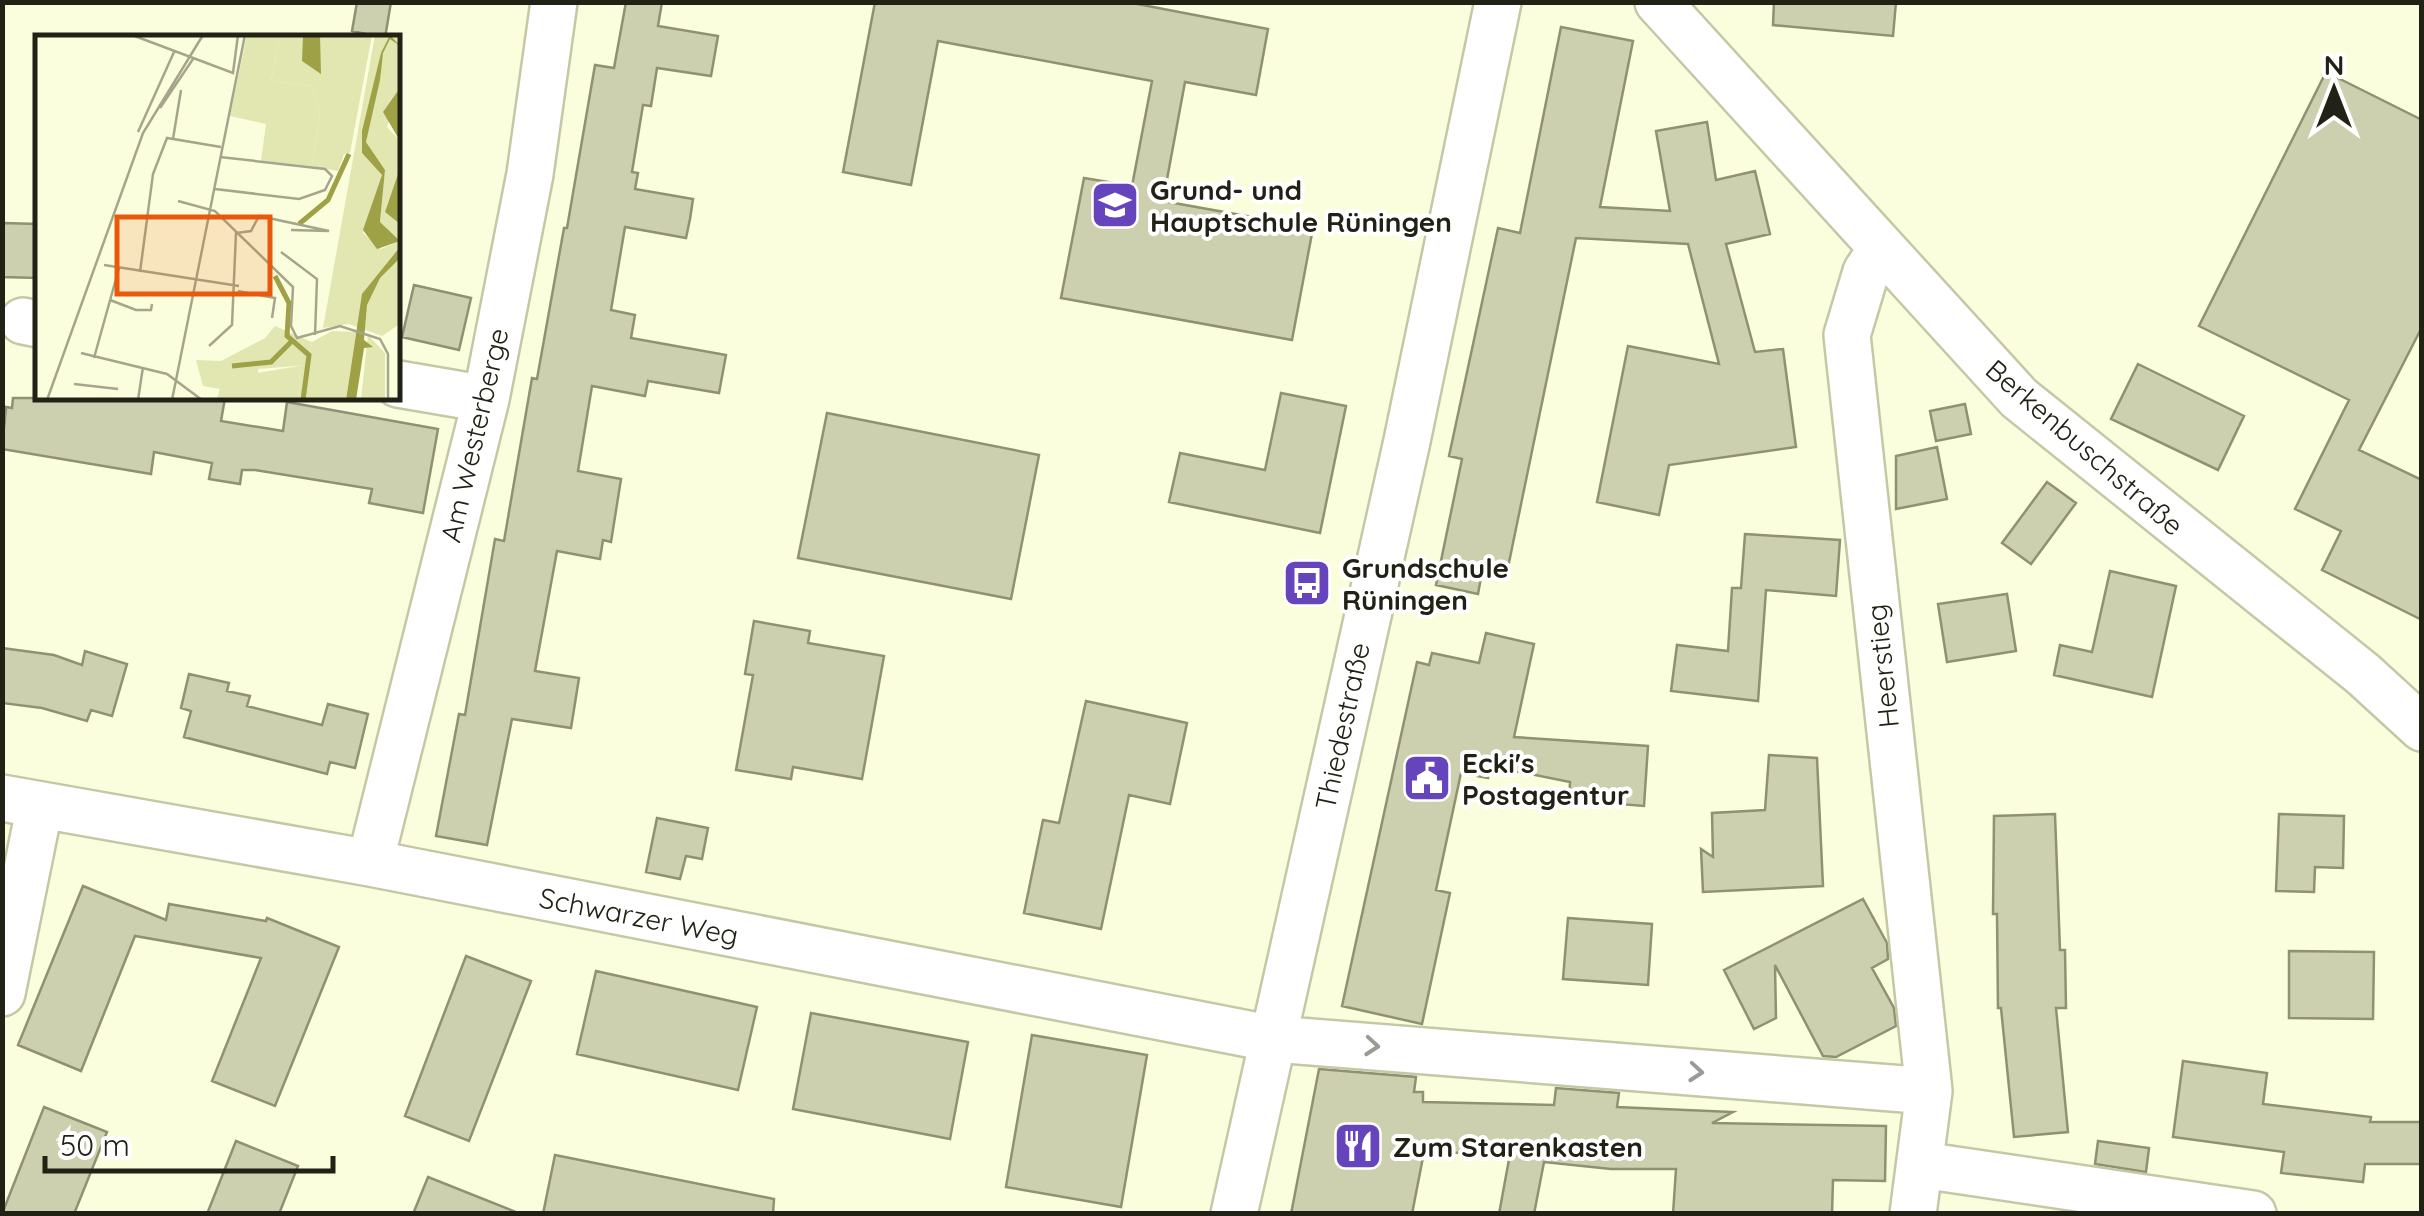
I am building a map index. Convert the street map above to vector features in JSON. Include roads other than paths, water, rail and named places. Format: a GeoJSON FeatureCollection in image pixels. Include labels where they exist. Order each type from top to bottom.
{"type":"FeatureCollection","features":[{"type":"Feature","properties":{"kind":"street","name":"Am Westerberge"},"geometry":{"type":"LineString","coordinates":[[370,863],[486,399],[530,174],[554,2]]}},
{"type":"Feature","properties":{"kind":"street","name":"Thiedestraße"},"geometry":{"type":"LineString","coordinates":[[1234,1214],[1411,422],[1498,2]]}},
{"type":"Feature","properties":{"kind":"street","name":"Berkenbuschstraße"},"geometry":{"type":"LineString","coordinates":[[1658,2],[2019,398],[2363,674],[2422,728]]}},
{"type":"Feature","properties":{"kind":"street","name":"Heerstieg"},"geometry":{"type":"LineString","coordinates":[[1882,248],[1866,272],[1847,336],[1929,1090],[1914,1214]]}},
{"type":"Feature","properties":{"kind":"street"},"geometry":{"type":"LineString","coordinates":[[400,384],[486,399]]}},
{"type":"Feature","properties":{"kind":"street"},"geometry":{"type":"LineString","coordinates":[[2,994],[21,801]]}},
{"type":"Feature","properties":{"kind":"street","name":"Schwarzer Weg"},"geometry":{"type":"LineString","coordinates":[[21,801],[370,863],[1274,1038]]}},
{"type":"Feature","properties":{"kind":"street"},"geometry":{"type":"LineString","coordinates":[[1274,1038],[1929,1090]]}},
{"type":"Feature","properties":{"kind":"street"},"geometry":{"type":"LineString","coordinates":[[1922,1165],[2253,1214]]}},
{"type":"Feature","properties":{"kind":"place","name":"Grund- und Hauptschule Rüningen"},"geometry":{"type":"Point","coordinates":[1115,205]}},
{"type":"Feature","properties":{"kind":"place","name":"Grundschule Rüningen"},"geometry":{"type":"Point","coordinates":[1307,583]}},
{"type":"Feature","properties":{"kind":"place","name":"Ecki's Postagentur"},"geometry":{"type":"Point","coordinates":[1427,778]}},
{"type":"Feature","properties":{"kind":"place","name":"Zum Starenkasten"},"geometry":{"type":"Point","coordinates":[1358,1146]}}]}
